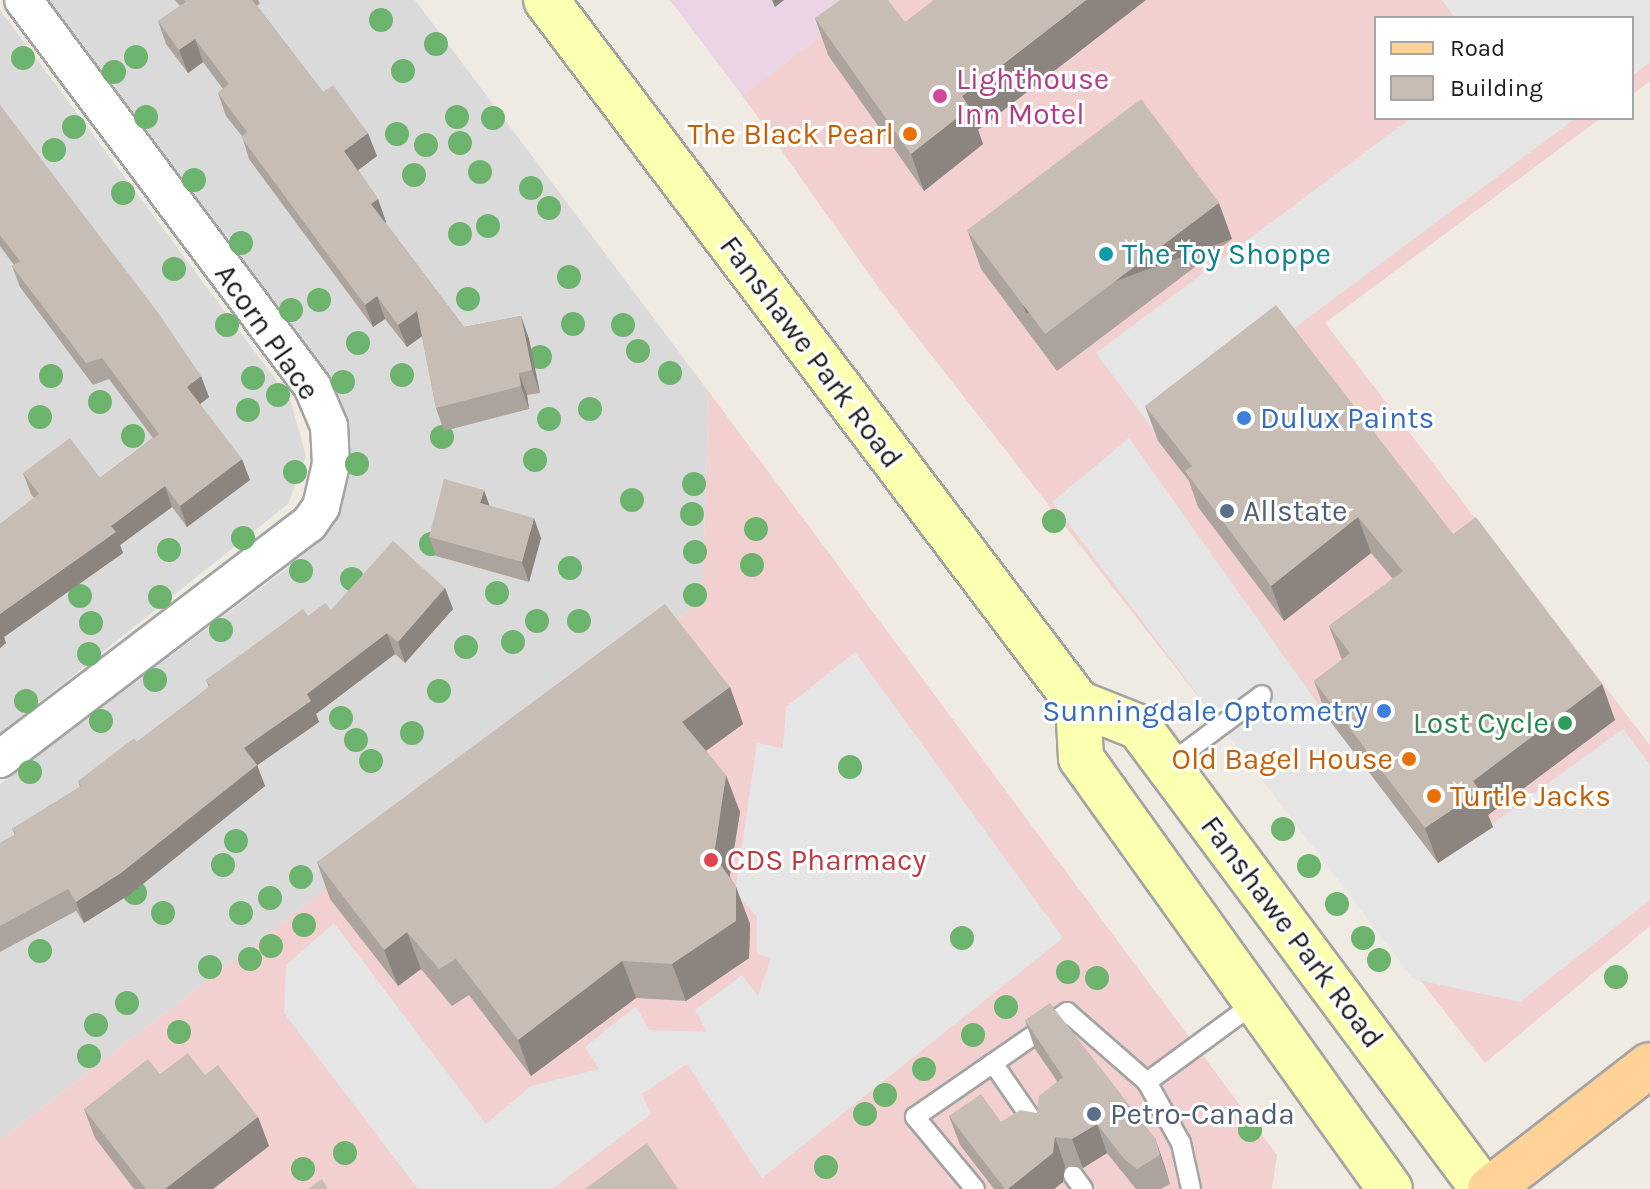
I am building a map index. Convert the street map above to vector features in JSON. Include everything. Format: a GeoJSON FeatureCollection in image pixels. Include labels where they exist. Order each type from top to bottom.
{"type":"FeatureCollection","features":[{"type":"Feature","properties":{"kind":"main road","name":"Fanshawe Park Road"},"geometry":{"type":"LineString","coordinates":[[557,4],[1078,703],[1139,727],[1483,1189]]}},
{"type":"Feature","properties":{"kind":"main road"},"geometry":{"type":"LineString","coordinates":[[1078,703],[1081,758],[1390,1189]]}},
{"type":"Feature","properties":{"kind":"main road"},"geometry":{"type":"LineString","coordinates":[[1490,1189],[1650,1065]]}},
{"type":"Feature","properties":{"kind":"street","name":"Acorn Place"},"geometry":{"type":"LineString","coordinates":[[0,759],[309,524],[321,507],[331,464],[329,426],[312,386],[23,0]]}},
{"type":"Feature","properties":{"kind":"lane"},"geometry":{"type":"LineString","coordinates":[[1168,766],[1262,695]]}},
{"type":"Feature","properties":{"kind":"lane"},"geometry":{"type":"LineString","coordinates":[[1147,1082],[1255,1003]]}},
{"type":"Feature","properties":{"kind":"lane"},"geometry":{"type":"LineString","coordinates":[[975,1189],[915,1117],[1067,1012],[1147,1082],[1181,1143],[1191,1189]]}},
{"type":"Feature","properties":{"kind":"lane"},"geometry":{"type":"LineString","coordinates":[[993,1063],[1040,1132]]}},
{"type":"Feature","properties":{"kind":"shaded area"},"geometry":{"type":"Polygon","coordinates":[[[41,0],[415,0],[709,392],[702,600],[0,1140],[0,784],[297,561],[334,518],[347,474],[348,428],[331,380],[41,0]]]}},
{"type":"Feature","properties":{"kind":"shaded area"},"geometry":{"type":"Polygon","coordinates":[[[670,0],[868,0],[742,95],[670,0]]]}},
{"type":"Feature","properties":{"kind":"shaded area"},"geometry":{"type":"Polygon","coordinates":[[[868,0],[1650,0],[1650,81],[1634,93],[1634,16],[1374,16],[1374,120],[1598,120],[1325,323],[1650,745],[1650,926],[1485,1063],[881,291],[742,95],[868,0]]]}},
{"type":"Feature","properties":{"kind":"shaded area"},"geometry":{"type":"Polygon","coordinates":[[[1442,0],[1650,0],[1650,62],[1634,74],[1634,16],[1454,16],[1442,0]]]}},
{"type":"Feature","properties":{"kind":"shaded area"},"geometry":{"type":"Polygon","coordinates":[[[0,10],[290,399],[306,456],[288,504],[0,734],[0,10]]]}},
{"type":"Feature","properties":{"kind":"shaded area"},"geometry":{"type":"Polygon","coordinates":[[[1408,120],[1573,120],[1155,432],[1096,353],[1408,120]]]}},
{"type":"Feature","properties":{"kind":"shaded area"},"geometry":{"type":"Polygon","coordinates":[[[709,392],[1277,1155],[1272,1189],[0,1189],[0,1140],[702,600],[709,392]]]}},
{"type":"Feature","properties":{"kind":"shaded area"},"geometry":{"type":"Polygon","coordinates":[[[1129,438],[1327,717],[1438,863],[1623,729],[1650,765],[1650,900],[1520,1002],[1413,979],[1052,502],[1129,438]]]}},
{"type":"Feature","properties":{"kind":"shaded area"},"geometry":{"type":"Polygon","coordinates":[[[855,652],[1063,938],[762,1178],[687,1064],[642,1094],[651,1114],[552,1189],[418,1189],[284,1013],[286,965],[334,923],[486,1124],[531,1086],[599,1069],[585,1047],[636,1006],[649,1030],[707,1032],[695,1010],[742,975],[758,996],[771,958],[757,954],[757,917],[735,892],[757,743],[783,748],[786,707],[855,652]]]}},
{"type":"Feature","properties":{"kind":"building"},"geometry":{"type":"Polygon","coordinates":[[[184,0],[252,0],[323,92],[333,85],[368,133],[344,151],[378,199],[371,204],[464,327],[521,316],[532,370],[519,373],[521,386],[436,408],[417,311],[398,325],[377,296],[365,305],[241,137],[247,132],[218,93],[229,84],[195,39],[179,50],[158,21],[186,2],[184,0]]]}},
{"type":"Feature","properties":{"kind":"building"},"geometry":{"type":"Polygon","coordinates":[[[840,0],[888,0],[905,22],[934,0],[1086,0],[962,96],[970,108],[911,154],[815,18],[840,0]]]}},
{"type":"Feature","properties":{"kind":"building","name":"The Toy Shoppe"},"geometry":{"type":"Polygon","coordinates":[[[1141,99],[1219,203],[1045,334],[967,230],[1141,99]]]}},
{"type":"Feature","properties":{"kind":"building"},"geometry":{"type":"Polygon","coordinates":[[[0,105],[159,314],[201,376],[187,387],[242,459],[180,506],[165,486],[111,526],[116,532],[0,614],[0,524],[39,494],[23,473],[70,438],[100,478],[159,434],[102,358],[86,363],[12,266],[20,261],[0,235],[0,105]]]}},
{"type":"Feature","properties":{"kind":"building"},"geometry":{"type":"Polygon","coordinates":[[[1276,305],[1453,534],[1476,517],[1602,684],[1473,781],[1480,791],[1425,828],[1314,681],[1350,653],[1329,626],[1403,571],[1358,517],[1271,586],[1185,471],[1192,466],[1145,406],[1276,305]]]}},
{"type":"Feature","properties":{"kind":"building"},"geometry":{"type":"Polygon","coordinates":[[[444,479],[484,490],[480,503],[534,518],[522,562],[429,537],[444,479]]]}},
{"type":"Feature","properties":{"kind":"building"},"geometry":{"type":"Polygon","coordinates":[[[393,541],[445,588],[398,642],[387,633],[307,694],[311,701],[244,748],[257,765],[121,873],[76,902],[68,889],[0,926],[0,843],[16,834],[12,829],[81,786],[78,781],[134,738],[137,742],[210,686],[206,680],[303,609],[308,616],[325,603],[331,610],[393,541]]]}},
{"type":"Feature","properties":{"kind":"building"},"geometry":{"type":"Polygon","coordinates":[[[665,604],[730,687],[682,722],[726,775],[714,855],[736,887],[736,921],[672,964],[622,961],[518,1040],[456,959],[439,969],[407,932],[384,950],[317,862],[665,604]]]}},
{"type":"Feature","properties":{"kind":"building","name":"Petro-Canada"},"geometry":{"type":"Polygon","coordinates":[[[1050,1003],[1155,1138],[1160,1155],[1137,1169],[1125,1160],[1097,1124],[1072,1139],[1055,1137],[1053,1153],[1005,1189],[949,1116],[981,1094],[1001,1122],[1020,1110],[1037,1113],[1039,1096],[1063,1077],[1025,1020],[1050,1003]]]}},
{"type":"Feature","properties":{"kind":"building"},"geometry":{"type":"Polygon","coordinates":[[[188,1053],[205,1075],[218,1065],[258,1117],[165,1189],[146,1189],[84,1109],[148,1059],[160,1074],[188,1053]]]}},
{"type":"Feature","properties":{"kind":"building"},"geometry":{"type":"Polygon","coordinates":[[[647,1143],[678,1189],[585,1189],[647,1143]]]}},
{"type":"Feature","properties":{"kind":"building"},"geometry":{"type":"Polygon","coordinates":[[[322,1179],[328,1189],[308,1189],[322,1179]]]}},
{"type":"Feature","properties":{"kind":"place","name":"Lighthouse Inn Motel"},"geometry":{"type":"Point","coordinates":[940,96]}},
{"type":"Feature","properties":{"kind":"place","name":"The Black Pearl"},"geometry":{"type":"Point","coordinates":[910,134]}},
{"type":"Feature","properties":{"kind":"place","name":"The Toy Shoppe"},"geometry":{"type":"Point","coordinates":[1106,254]}},
{"type":"Feature","properties":{"kind":"place","name":"Dulux Paints"},"geometry":{"type":"Point","coordinates":[1244,418]}},
{"type":"Feature","properties":{"kind":"place","name":"Allstate"},"geometry":{"type":"Point","coordinates":[1227,511]}},
{"type":"Feature","properties":{"kind":"place","name":"Sunningdale Optometry"},"geometry":{"type":"Point","coordinates":[1384,711]}},
{"type":"Feature","properties":{"kind":"place","name":"Lost Cycle"},"geometry":{"type":"Point","coordinates":[1565,723]}},
{"type":"Feature","properties":{"kind":"place","name":"Old Bagel House"},"geometry":{"type":"Point","coordinates":[1409,759]}},
{"type":"Feature","properties":{"kind":"place","name":"Turtle Jacks"},"geometry":{"type":"Point","coordinates":[1434,796]}},
{"type":"Feature","properties":{"kind":"place","name":"CDS Pharmacy"},"geometry":{"type":"Point","coordinates":[711,860]}},
{"type":"Feature","properties":{"kind":"place","name":"Petro-Canada"},"geometry":{"type":"Point","coordinates":[1094,1114]}}]}
